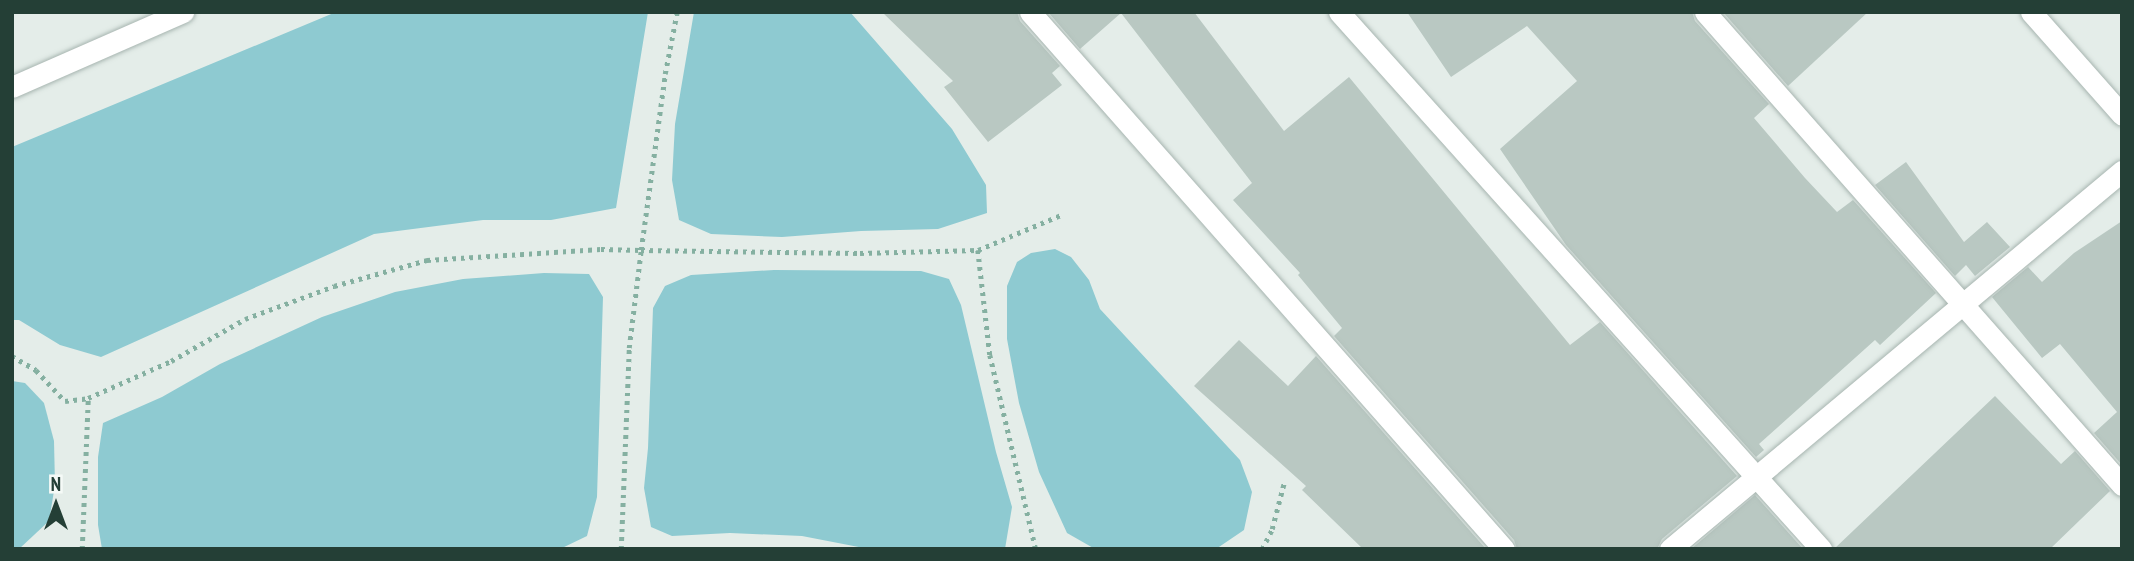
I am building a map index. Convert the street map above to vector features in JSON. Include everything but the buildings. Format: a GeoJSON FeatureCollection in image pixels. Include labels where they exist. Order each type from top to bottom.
{"type":"FeatureCollection","features":[{"type":"Feature","properties":{"kind":"street"},"geometry":{"type":"LineString","coordinates":[[12,87],[183,12]]}},
{"type":"Feature","properties":{"kind":"street"},"geometry":{"type":"LineString","coordinates":[[1030,12],[1503,549]]}},
{"type":"Feature","properties":{"kind":"street"},"geometry":{"type":"LineString","coordinates":[[1339,12],[1821,549]]}},
{"type":"Feature","properties":{"kind":"street"},"geometry":{"type":"LineString","coordinates":[[1705,12],[2122,485]]}},
{"type":"Feature","properties":{"kind":"street"},"geometry":{"type":"LineString","coordinates":[[2031,12],[2122,115]]}},
{"type":"Feature","properties":{"kind":"street"},"geometry":{"type":"LineString","coordinates":[[1670,549],[2122,171]]}},
{"type":"Feature","properties":{"kind":"path"},"geometry":{"type":"LineString","coordinates":[[621,549],[629,348],[665,74],[677,12]]}},
{"type":"Feature","properties":{"kind":"path"},"geometry":{"type":"LineString","coordinates":[[12,356],[36,370],[65,401],[88,398],[171,361],[245,319],[334,285],[427,260],[601,249],[848,253],[978,250],[1061,215]]}},
{"type":"Feature","properties":{"kind":"path"},"geometry":{"type":"LineString","coordinates":[[978,250],[990,355],[1036,549]]}},
{"type":"Feature","properties":{"kind":"path"},"geometry":{"type":"LineString","coordinates":[[82,549],[88,398]]}},
{"type":"Feature","properties":{"kind":"path"},"geometry":{"type":"LineString","coordinates":[[1262,549],[1272,529],[1284,483]]}},
{"type":"Feature","properties":{"kind":"water"},"geometry":{"type":"Polygon","coordinates":[[[336,12],[648,12],[616,208],[551,220],[483,220],[374,234],[101,357],[60,345],[19,320],[12,320],[12,147],[336,12]]]}},
{"type":"Feature","properties":{"kind":"water"},"geometry":{"type":"Polygon","coordinates":[[[694,12],[850,12],[952,129],[986,185],[987,213],[938,229],[782,237],[711,234],[679,220],[672,180],[675,124],[694,12]]]}},
{"type":"Feature","properties":{"kind":"water"},"geometry":{"type":"Polygon","coordinates":[[[1055,249],[1071,257],[1089,280],[1100,309],[1240,460],[1252,492],[1244,530],[1216,549],[1095,549],[1067,533],[1039,472],[1019,403],[1007,339],[1007,286],[1017,262],[1031,253],[1055,249]]]}},
{"type":"Feature","properties":{"kind":"water"},"geometry":{"type":"Polygon","coordinates":[[[774,270],[921,271],[949,279],[961,305],[1012,507],[1005,549],[869,549],[802,536],[730,533],[672,536],[651,527],[644,488],[653,308],[665,286],[691,275],[774,270]]]}},
{"type":"Feature","properties":{"kind":"water"},"geometry":{"type":"Polygon","coordinates":[[[544,273],[589,274],[603,297],[597,497],[587,536],[560,549],[102,549],[98,525],[98,457],[103,423],[162,397],[220,364],[322,317],[395,292],[463,279],[544,273]]]}},
{"type":"Feature","properties":{"kind":"water"},"geometry":{"type":"Polygon","coordinates":[[[12,381],[25,383],[44,403],[54,441],[55,485],[49,521],[19,549],[12,549],[12,381]]]}}]}
